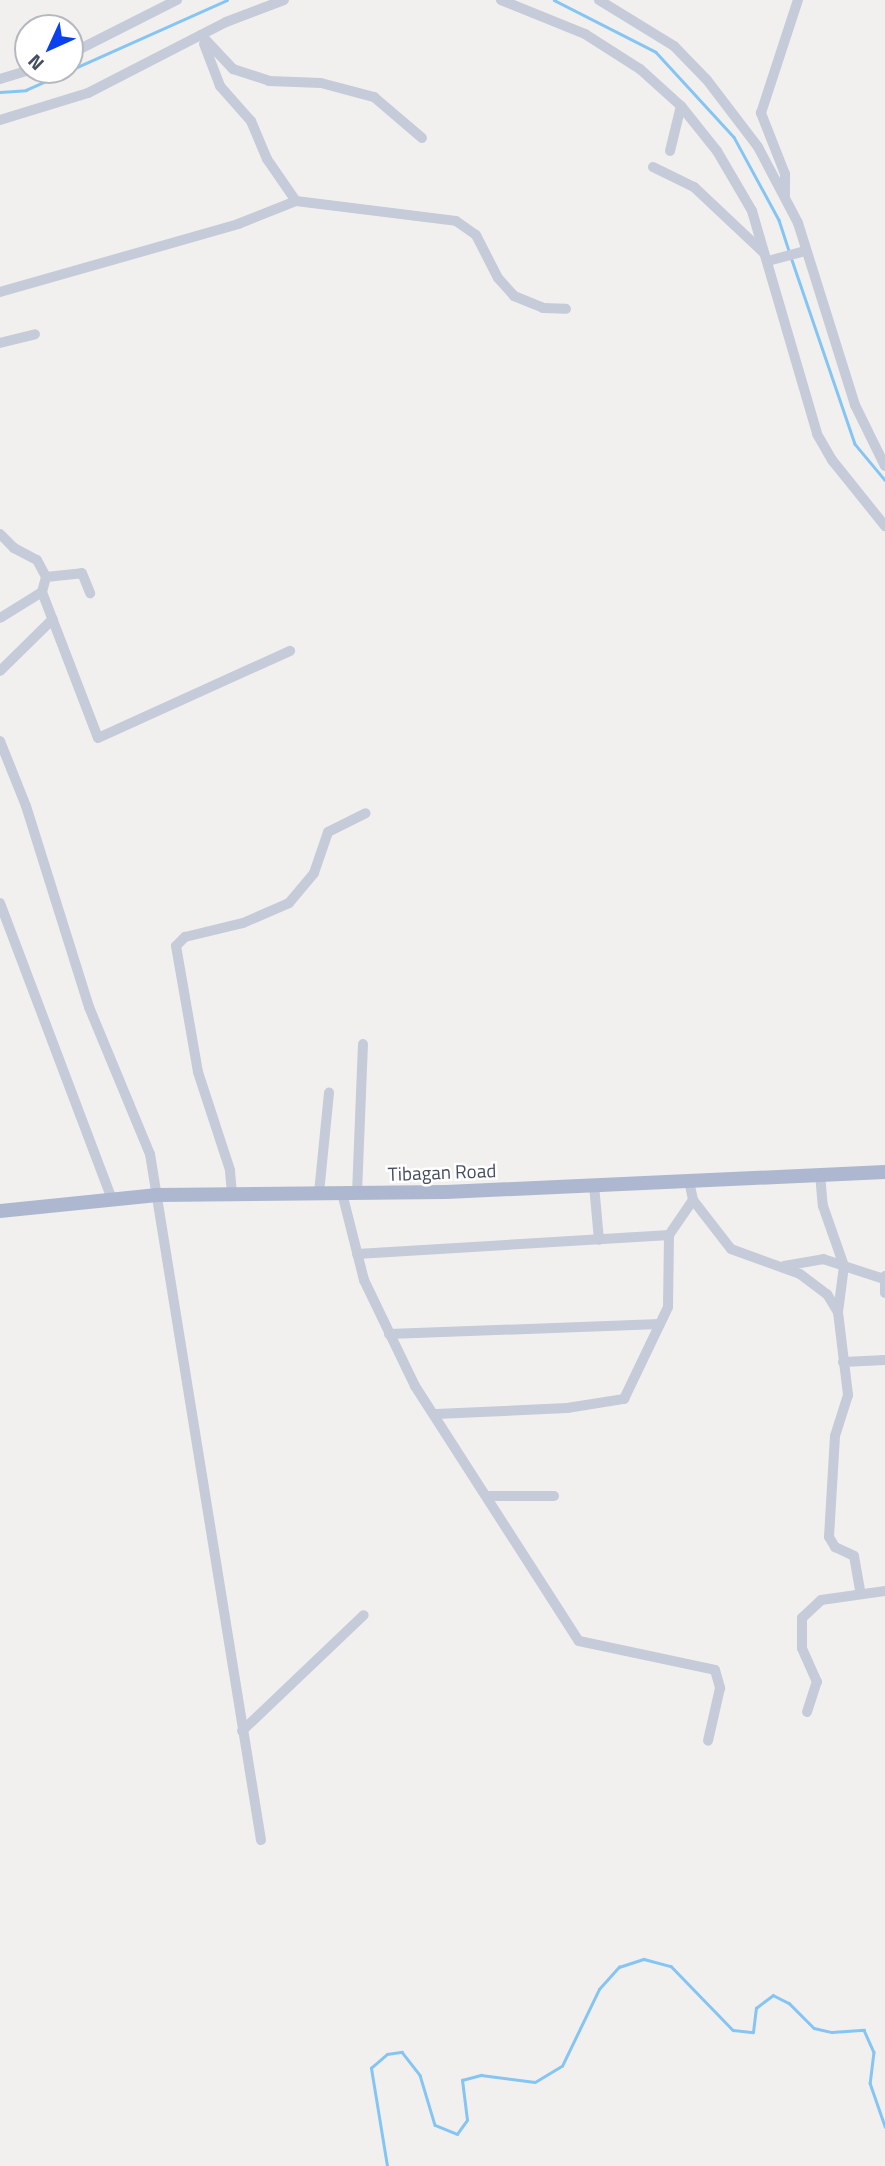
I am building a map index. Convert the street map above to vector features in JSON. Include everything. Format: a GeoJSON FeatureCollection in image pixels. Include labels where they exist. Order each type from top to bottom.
{"type":"FeatureCollection","features":[{"type":"Feature","properties":{"kind":"main road","name":"Tibagan Road"},"geometry":{"type":"LineString","coordinates":[[0,1211],[157,1195],[350,1193],[885,1172]]}},
{"type":"Feature","properties":{"kind":"street"},"geometry":{"type":"LineString","coordinates":[[84,47],[177,0]]}},
{"type":"Feature","properties":{"kind":"street"},"geometry":{"type":"LineString","coordinates":[[0,120],[88,93],[201,35],[284,0]]}},
{"type":"Feature","properties":{"kind":"street"},"geometry":{"type":"LineString","coordinates":[[501,0],[598,41],[640,69],[681,106],[718,151],[752,211],[771,258],[817,434],[832,460],[885,526]]}},
{"type":"Feature","properties":{"kind":"street"},"geometry":{"type":"LineString","coordinates":[[599,0],[656,32],[704,77],[741,121],[785,195],[855,405],[885,466]]}},
{"type":"Feature","properties":{"kind":"street"},"geometry":{"type":"LineString","coordinates":[[785,195],[785,174],[761,113],[798,0]]}},
{"type":"Feature","properties":{"kind":"street"},"geometry":{"type":"LineString","coordinates":[[201,35],[233,68],[269,80],[321,83],[374,97],[422,138]]}},
{"type":"Feature","properties":{"kind":"street"},"geometry":{"type":"LineString","coordinates":[[201,35],[220,86],[251,121],[267,159],[296,201]]}},
{"type":"Feature","properties":{"kind":"street"},"geometry":{"type":"LineString","coordinates":[[670,150],[681,106]]}},
{"type":"Feature","properties":{"kind":"street"},"geometry":{"type":"LineString","coordinates":[[653,167],[694,187],[744,230],[771,258]]}},
{"type":"Feature","properties":{"kind":"street"},"geometry":{"type":"LineString","coordinates":[[0,292],[238,224],[296,201],[456,221],[476,235],[503,286],[514,296],[542,308],[566,309]]}},
{"type":"Feature","properties":{"kind":"street"},"geometry":{"type":"LineString","coordinates":[[771,258],[803,252]]}},
{"type":"Feature","properties":{"kind":"street"},"geometry":{"type":"LineString","coordinates":[[0,343],[35,334]]}},
{"type":"Feature","properties":{"kind":"street"},"geometry":{"type":"LineString","coordinates":[[0,534],[14,548],[37,560],[46,577],[42,592],[94,735],[99,738],[290,651]]}},
{"type":"Feature","properties":{"kind":"street"},"geometry":{"type":"LineString","coordinates":[[46,577],[82,573],[90,593]]}},
{"type":"Feature","properties":{"kind":"street"},"geometry":{"type":"LineString","coordinates":[[0,618],[42,592]]}},
{"type":"Feature","properties":{"kind":"street"},"geometry":{"type":"LineString","coordinates":[[0,671],[53,619]]}},
{"type":"Feature","properties":{"kind":"street"},"geometry":{"type":"LineString","coordinates":[[0,741],[26,806],[89,1007],[145,1138],[157,1195],[261,1840]]}},
{"type":"Feature","properties":{"kind":"street"},"geometry":{"type":"LineString","coordinates":[[232,1194],[230,1170],[198,1072],[176,946],[185,937],[243,923],[289,903],[314,873],[328,832],[366,813]]}},
{"type":"Feature","properties":{"kind":"street"},"geometry":{"type":"LineString","coordinates":[[0,903],[112,1200]]}},
{"type":"Feature","properties":{"kind":"street"},"geometry":{"type":"LineString","coordinates":[[363,1044],[350,1193],[357,1254],[389,1334],[415,1386],[436,1414],[584,1645],[715,1670],[720,1688],[708,1741]]}},
{"type":"Feature","properties":{"kind":"street"},"geometry":{"type":"LineString","coordinates":[[319,1193],[329,1092]]}},
{"type":"Feature","properties":{"kind":"street"},"geometry":{"type":"LineString","coordinates":[[820,1174],[823,1206],[844,1266],[838,1312],[848,1395],[835,1436],[829,1537],[835,1548],[854,1556],[860,1591]]}},
{"type":"Feature","properties":{"kind":"street"},"geometry":{"type":"LineString","coordinates":[[689,1181],[693,1200],[732,1249],[780,1266],[814,1283],[838,1312]]}},
{"type":"Feature","properties":{"kind":"street"},"geometry":{"type":"LineString","coordinates":[[594,1185],[600,1240]]}},
{"type":"Feature","properties":{"kind":"street"},"geometry":{"type":"LineString","coordinates":[[436,1414],[620,1402],[639,1375],[670,1296],[668,1235],[693,1200]]}},
{"type":"Feature","properties":{"kind":"street"},"geometry":{"type":"LineString","coordinates":[[357,1254],[668,1235]]}},
{"type":"Feature","properties":{"kind":"street"},"geometry":{"type":"LineString","coordinates":[[780,1266],[823,1259],[884,1278],[885,1293]]}},
{"type":"Feature","properties":{"kind":"street"},"geometry":{"type":"LineString","coordinates":[[389,1334],[660,1324]]}},
{"type":"Feature","properties":{"kind":"street"},"geometry":{"type":"LineString","coordinates":[[843,1362],[885,1360]]}},
{"type":"Feature","properties":{"kind":"street"},"geometry":{"type":"LineString","coordinates":[[487,1496],[554,1496]]}},
{"type":"Feature","properties":{"kind":"street"},"geometry":{"type":"LineString","coordinates":[[807,1712],[817,1682],[802,1648],[802,1618],[815,1602],[860,1591],[885,1591]]}},
{"type":"Feature","properties":{"kind":"street"},"geometry":{"type":"LineString","coordinates":[[242,1731],[364,1615]]}},
{"type":"Feature","properties":{"kind":"waterway"},"geometry":{"type":"LineString","coordinates":[[0,92],[26,90],[227,0]]}},
{"type":"Feature","properties":{"kind":"waterway"},"geometry":{"type":"LineString","coordinates":[[554,0],[656,52],[734,137],[779,220],[790,253]]}},
{"type":"Feature","properties":{"kind":"waterway"},"geometry":{"type":"LineString","coordinates":[[792,260],[855,444],[885,480]]}},
{"type":"Feature","properties":{"kind":"waterway"},"geometry":{"type":"LineString","coordinates":[[387,2166],[371,2068],[387,2054],[402,2052],[420,2075],[435,2125],[457,2134],[467,2120],[462,2080],[481,2075],[535,2082],[562,2066],[599,1989],[619,1967],[644,1959],[671,1966],[733,2030],[753,2032],[756,2008],[773,1995],[789,2003],[814,2028],[832,2032],[864,2030],[874,2052],[870,2083],[885,2126]]}}]}
